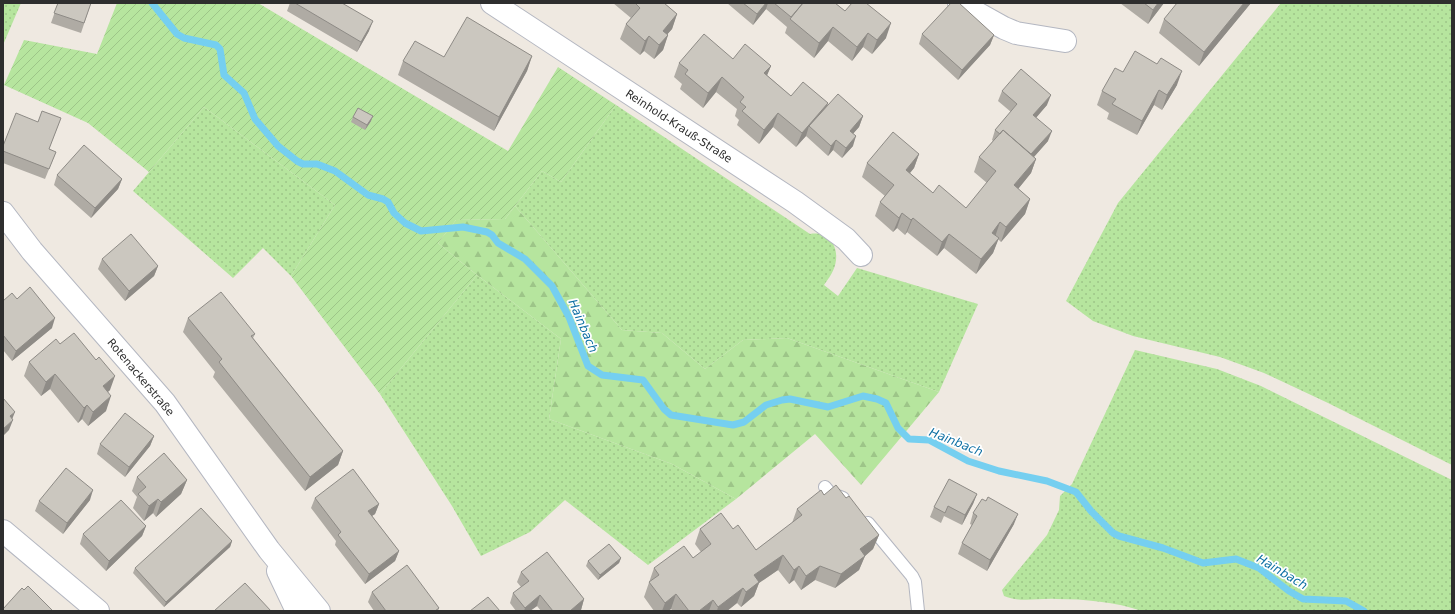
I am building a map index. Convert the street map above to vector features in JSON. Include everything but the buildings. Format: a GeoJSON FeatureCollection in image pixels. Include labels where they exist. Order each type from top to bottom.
{"type":"FeatureCollection","features":[{"type":"Feature","properties":{"kind":"street","name":"Reinhold-Krauß-Straße"},"geometry":{"type":"LineString","coordinates":[[492,3],[795,202],[846,239],[861,255]]}},
{"type":"Feature","properties":{"kind":"street"},"geometry":{"type":"LineString","coordinates":[[959,3],[1016,33],[1065,41]]}},
{"type":"Feature","properties":{"kind":"street","name":"Rotenackerstraße"},"geometry":{"type":"LineString","coordinates":[[3,213],[36,256],[165,403],[269,550],[319,611]]}},
{"type":"Feature","properties":{"kind":"street"},"geometry":{"type":"LineString","coordinates":[[3,531],[98,611]]}},
{"type":"Feature","properties":{"kind":"street","name":"Rotenackerstraße"},"geometry":{"type":"LineString","coordinates":[[269,550],[297,611]]}},
{"type":"Feature","properties":{"kind":"lane"},"geometry":{"type":"LineString","coordinates":[[825,487],[830,493],[852,503]]}},
{"type":"Feature","properties":{"kind":"lane"},"geometry":{"type":"LineString","coordinates":[[862,515],[912,576],[915,582],[918,611]]}},
{"type":"Feature","properties":{"kind":"green space"},"geometry":{"type":"Polygon","coordinates":[[[3,3],[21,3],[3,45],[3,3]]]}},
{"type":"Feature","properties":{"kind":"green space"},"geometry":{"type":"Polygon","coordinates":[[[117,3],[258,3],[508,151],[558,67],[616,105],[561,182],[542,171],[505,219],[456,220],[438,243],[477,275],[380,394],[291,276],[335,205],[204,107],[149,172],[88,123],[4,85],[24,40],[97,54],[117,3]]]}},
{"type":"Feature","properties":{"kind":"green space"},"geometry":{"type":"Polygon","coordinates":[[[1281,3],[1452,3],[1452,465],[1264,373],[1220,357],[1133,336],[1093,321],[1066,301],[1118,203],[1281,3]]]}},
{"type":"Feature","properties":{"kind":"green space"},"geometry":{"type":"Polygon","coordinates":[[[616,105],[810,234],[821,234],[826,236],[835,248],[836,260],[830,277],[824,285],[838,296],[857,268],[978,304],[939,392],[787,338],[743,340],[705,369],[662,333],[622,330],[515,206],[542,171],[561,182],[616,105]]]}},
{"type":"Feature","properties":{"kind":"green space"},"geometry":{"type":"Polygon","coordinates":[[[204,107],[335,205],[291,276],[263,248],[233,278],[133,191],[204,107]]]}},
{"type":"Feature","properties":{"kind":"green space"},"geometry":{"type":"Polygon","coordinates":[[[515,206],[622,330],[662,333],[705,369],[743,340],[787,338],[939,392],[861,485],[815,434],[736,499],[672,464],[549,419],[561,339],[477,275],[438,243],[456,220],[505,219],[515,206]]]}},
{"type":"Feature","properties":{"kind":"green space"},"geometry":{"type":"Polygon","coordinates":[[[477,275],[561,339],[549,419],[672,464],[736,499],[648,565],[565,500],[530,532],[481,556],[452,506],[380,394],[477,275]]]}},
{"type":"Feature","properties":{"kind":"green space"},"geometry":{"type":"Polygon","coordinates":[[[1135,350],[1217,369],[1261,386],[1452,480],[1452,611],[1142,611],[1122,605],[1089,600],[1023,600],[1004,596],[1002,590],[1047,535],[1059,510],[1060,496],[1072,484],[1135,350]]]}},
{"type":"Feature","properties":{"kind":"waterway","name":"Hainbach"},"geometry":{"type":"LineString","coordinates":[[152,3],[177,34],[184,38],[216,45],[220,49],[224,75],[244,93],[255,119],[278,146],[297,161],[303,164],[317,164],[335,171],[368,195],[383,199],[388,202],[394,213],[405,223],[421,231],[463,227],[487,232],[492,235],[498,243],[525,259],[552,286],[569,317],[588,366],[602,375],[643,380],[664,409],[671,415],[733,425],[744,422],[766,405],[782,400],[790,399],[828,407],[863,396],[877,399],[886,403],[898,428],[909,439],[929,440],[968,461],[999,471],[1047,481],[1076,492],[1091,511],[1113,533],[1119,536],[1163,548],[1203,563],[1236,559],[1259,568],[1289,591],[1303,599],[1346,601],[1364,611]]}}]}
